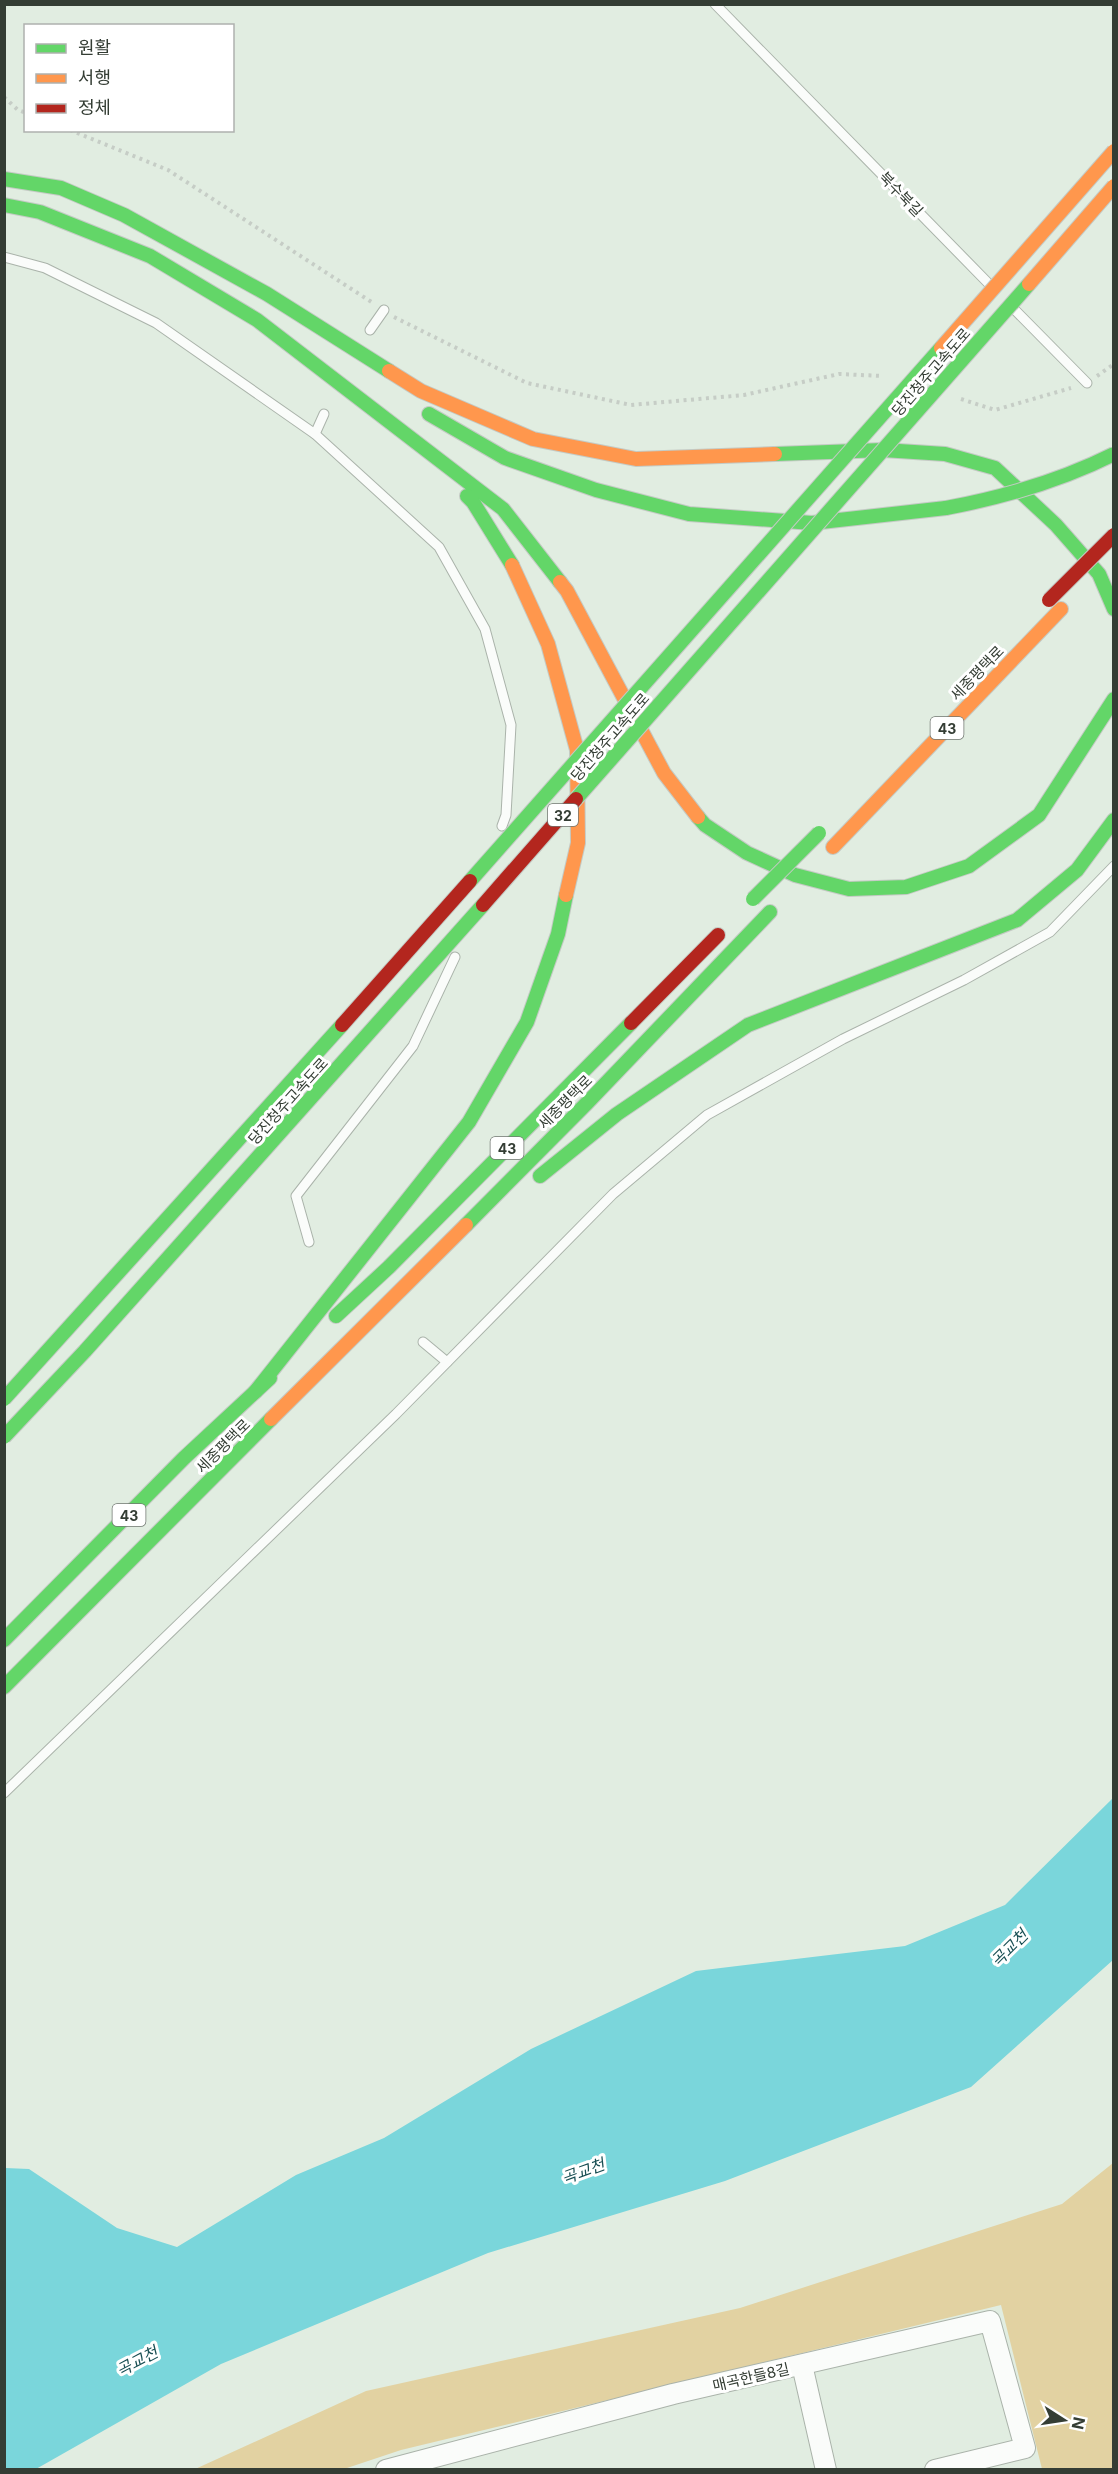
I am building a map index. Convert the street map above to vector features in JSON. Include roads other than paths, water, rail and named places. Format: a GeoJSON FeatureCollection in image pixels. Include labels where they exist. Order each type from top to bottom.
{"type":"FeatureCollection","features":[{"type":"Feature","properties":{"kind":"highway","name":"당진청주고속도로"},"geometry":{"type":"LineString","coordinates":[[4,1398],[194,1191],[636,696],[1113,151]]}},
{"type":"Feature","properties":{"kind":"highway"},"geometry":{"type":"LineString","coordinates":[[4,179],[61,188],[124,215],[267,294],[421,391],[533,439],[636,459],[883,450],[945,454],[995,468],[1056,525],[1099,574],[1113,609]]}},
{"type":"Feature","properties":{"kind":"highway","name":"당진청주고속도로"},"geometry":{"type":"LineString","coordinates":[[4,1437],[93,1342],[424,973],[1113,186]]}},
{"type":"Feature","properties":{"kind":"highway"},"geometry":{"type":"LineString","coordinates":[[4,206],[40,212],[150,256],[257,320],[503,508],[567,591],[664,773],[705,825],[757,857],[795,875],[849,889],[906,887],[969,866],[1039,815],[1089,740],[1113,699]]}},
{"type":"Feature","properties":{"kind":"highway"},"geometry":{"type":"LineString","coordinates":[[267,294],[397,392]]}},
{"type":"Feature","properties":{"kind":"highway"},"geometry":{"type":"LineString","coordinates":[[415,406],[505,458],[596,490],[689,514],[812,523],[992,501],[1078,474],[1113,454]]}},
{"type":"Feature","properties":{"kind":"highway"},"geometry":{"type":"LineString","coordinates":[[255,1392],[469,1122],[527,1022],[558,934],[578,843],[577,750],[548,644],[511,563],[473,502],[384,416]]}},
{"type":"Feature","properties":{"kind":"highway"},"geometry":{"type":"LineString","coordinates":[[1045,604],[1113,535]]}},
{"type":"Feature","properties":{"kind":"highway"},"geometry":{"type":"LineString","coordinates":[[1084,586],[1113,555]]}},
{"type":"Feature","properties":{"kind":"highway","name":"세종평택로"},"geometry":{"type":"LineString","coordinates":[[794,888],[1065,605]]}},
{"type":"Feature","properties":{"kind":"highway"},"geometry":{"type":"LineString","coordinates":[[526,1188],[617,1114],[748,1025],[1017,920],[1077,870],[1113,820]]}},
{"type":"Feature","properties":{"kind":"highway"},"geometry":{"type":"LineString","coordinates":[[749,903],[823,828]]}},
{"type":"Feature","properties":{"kind":"highway","name":"세종평택로"},"geometry":{"type":"LineString","coordinates":[[4,1687],[587,1103],[774,908]]}},
{"type":"Feature","properties":{"kind":"highway","name":"세종평택로"},"geometry":{"type":"LineString","coordinates":[[4,1640],[184,1458],[389,1267],[729,924]]}},
{"type":"Feature","properties":{"kind":"highway"},"geometry":{"type":"LineString","coordinates":[[408,1283],[508,1202]]}},
{"type":"Feature","properties":{"kind":"street","name":"매곡한들8길"},"geometry":{"type":"LineString","coordinates":[[386,2469],[453,2462],[673,2394],[990,2321],[1025,2448],[935,2469]]}},
{"type":"Feature","properties":{"kind":"street"},"geometry":{"type":"LineString","coordinates":[[802,2365],[826,2469]]}},
{"type":"Feature","properties":{"kind":"lane","name":"북수북길"},"geometry":{"type":"LineString","coordinates":[[715,4],[1087,383]]}},
{"type":"Feature","properties":{"kind":"lane"},"geometry":{"type":"LineString","coordinates":[[4,257],[45,268],[156,323],[315,434],[439,548],[485,628],[511,725],[506,815],[485,883]]}},
{"type":"Feature","properties":{"kind":"lane"},"geometry":{"type":"LineString","coordinates":[[370,330],[384,310]]}},
{"type":"Feature","properties":{"kind":"lane"},"geometry":{"type":"LineString","coordinates":[[315,434],[324,414]]}},
{"type":"Feature","properties":{"kind":"lane"},"geometry":{"type":"LineString","coordinates":[[4,1793],[447,1362],[614,1194],[708,1115],[843,1038],[964,980],[1050,932],[1113,866]]}},
{"type":"Feature","properties":{"kind":"lane"},"geometry":{"type":"LineString","coordinates":[[309,1242],[296,1196],[413,1046],[474,917],[481,895]]}},
{"type":"Feature","properties":{"kind":"lane"},"geometry":{"type":"LineString","coordinates":[[423,1342],[447,1362]]}},
{"type":"Feature","properties":{"kind":"water","name":"곡교천"},"geometry":{"type":"Polygon","coordinates":[[[1113,1798],[1113,1960],[971,2087],[725,2181],[488,2253],[221,2364],[36,2469],[5,2469],[5,2168],[29,2169],[117,2228],[177,2247],[296,2175],[384,2138],[531,2049],[696,1971],[905,1946],[1005,1905],[1113,1798]]]}}]}
